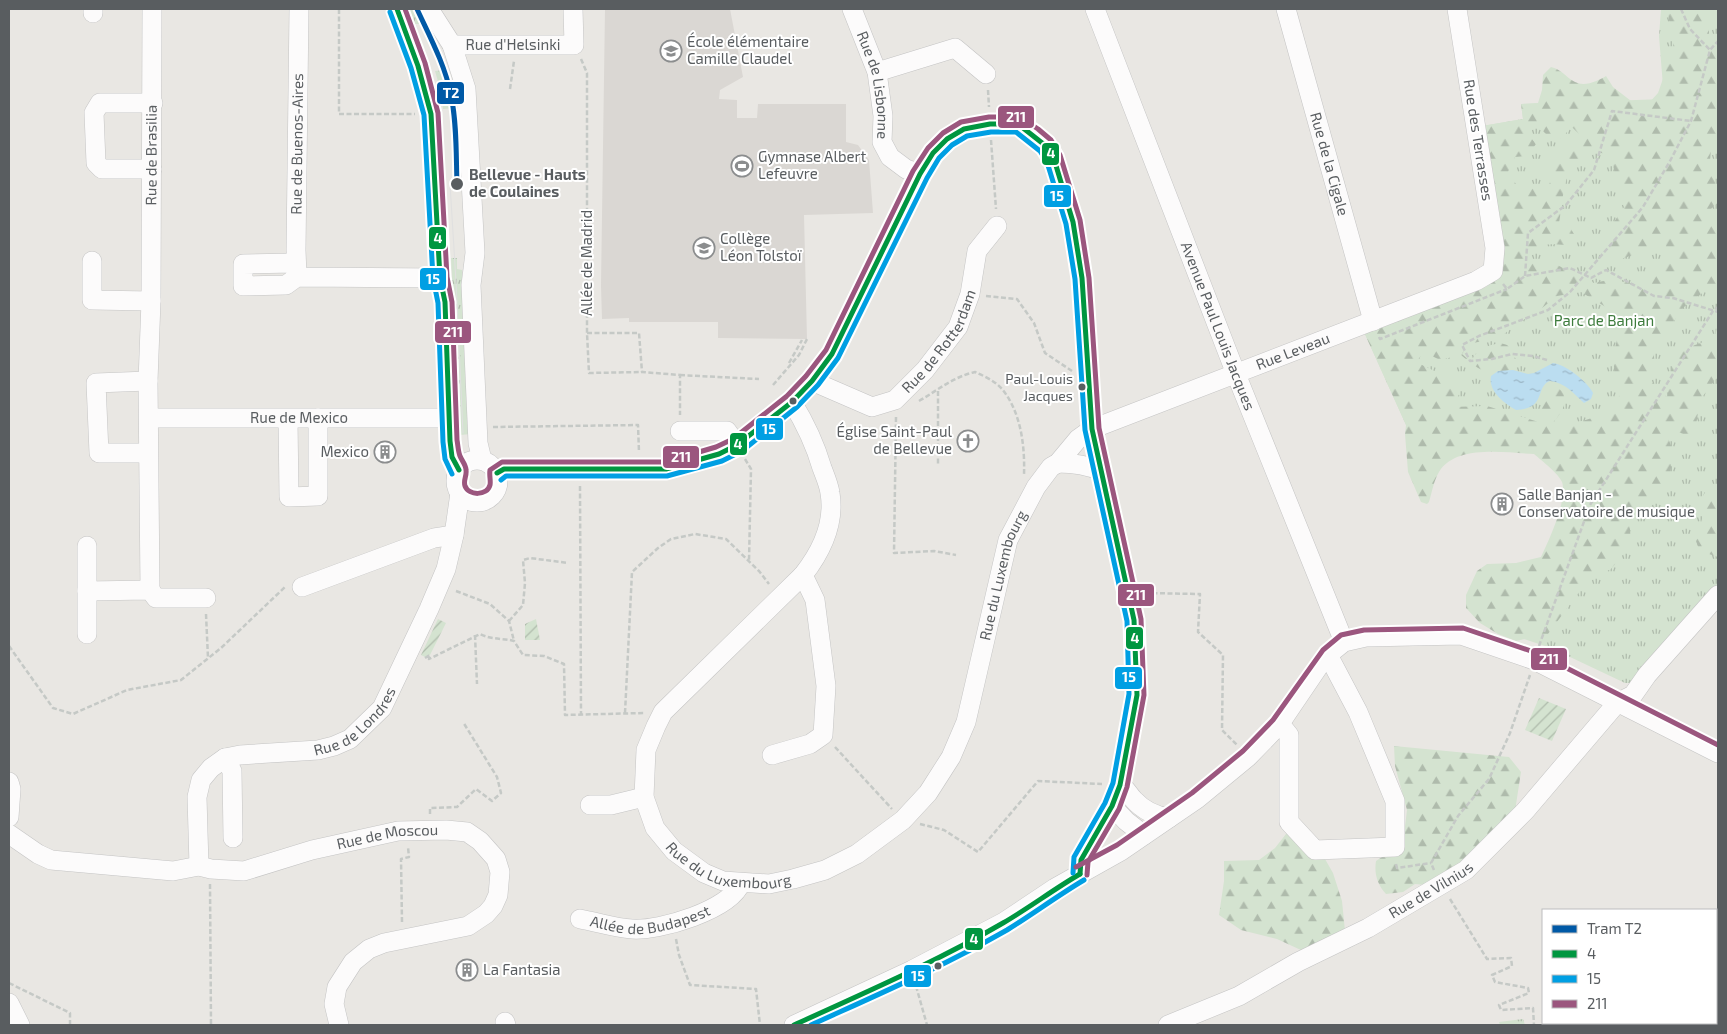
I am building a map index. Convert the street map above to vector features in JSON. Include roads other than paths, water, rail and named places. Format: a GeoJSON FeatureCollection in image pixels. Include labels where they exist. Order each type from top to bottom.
{"type":"FeatureCollection","features":[{"type":"Feature","properties":{"kind":"street","name":"Rue de Brasilia"},"geometry":{"type":"LineString","coordinates":[[150,590],[148,381],[151,301],[152,9]]}},
{"type":"Feature","properties":{"kind":"street","name":"Rue de Buenos-Aires"},"geometry":{"type":"LineString","coordinates":[[299,9],[297,270],[440,278]]}},
{"type":"Feature","properties":{"kind":"street"},"geometry":{"type":"LineString","coordinates":[[396,9],[417,63],[431,114],[452,457],[459,470]]}},
{"type":"Feature","properties":{"kind":"street"},"geometry":{"type":"LineString","coordinates":[[429,9],[452,45],[466,89],[468,106],[474,253],[471,285],[478,443],[482,460]]}},
{"type":"Feature","properties":{"kind":"street","name":"Rue d'Helsinki"},"geometry":{"type":"LineString","coordinates":[[452,45],[574,45],[573,9]]}},
{"type":"Feature","properties":{"kind":"street","name":"Rue de Lisbonne"},"geometry":{"type":"LineString","coordinates":[[852,9],[876,69],[883,116],[882,142],[890,157],[906,168],[920,174]]}},
{"type":"Feature","properties":{"kind":"street","name":"Avenue Paul Louis Jacques"},"geometry":{"type":"LineString","coordinates":[[1095,9],[1236,374],[1344,642]]}},
{"type":"Feature","properties":{"kind":"street","name":"Rue de la Cigale"},"geometry":{"type":"LineString","coordinates":[[1286,9],[1373,320]]}},
{"type":"Feature","properties":{"kind":"street","name":"Rue des Terrasses"},"geometry":{"type":"LineString","coordinates":[[1457,9],[1495,248],[1493,271]]}},
{"type":"Feature","properties":{"kind":"street"},"geometry":{"type":"LineString","coordinates":[[876,69],[955,48],[986,74]]}},
{"type":"Feature","properties":{"kind":"street"},"geometry":{"type":"LineString","coordinates":[[152,169],[102,170],[96,163],[94,113],[100,103],[153,103]]}},
{"type":"Feature","properties":{"kind":"street"},"geometry":{"type":"LineString","coordinates":[[497,473],[504,469],[666,469],[719,454],[736,445],[792,402],[812,381],[832,354],[920,174],[933,153],[947,139],[964,129],[990,124],[1018,124],[1034,135],[1046,146],[1054,159],[1073,222],[1082,278],[1092,429],[1134,620],[1137,695],[1120,785],[1112,806],[1081,860],[1080,874]]}},
{"type":"Feature","properties":{"kind":"street","name":"Rue de Rotterdam"},"geometry":{"type":"LineString","coordinates":[[812,381],[872,406],[904,403],[925,370],[958,327],[970,294],[977,251],[997,226]]}},
{"type":"Feature","properties":{"kind":"street"},"geometry":{"type":"LineString","coordinates":[[92,261],[92,300],[151,301]]}},
{"type":"Feature","properties":{"kind":"street","name":"Rue Leveau"},"geometry":{"type":"LineString","coordinates":[[1092,429],[1121,416],[1236,374],[1476,281],[1493,271]]}},
{"type":"Feature","properties":{"kind":"street"},"geometry":{"type":"LineString","coordinates":[[148,381],[96,383],[99,453],[148,453]]}},
{"type":"Feature","properties":{"kind":"street","name":"Rue du Luxembourg"},"geometry":{"type":"LineString","coordinates":[[792,402],[815,444],[830,494],[830,514],[825,538],[816,559],[803,575],[663,712],[646,750],[644,797],[655,828],[674,851],[704,873],[723,882],[769,884],[826,870],[857,854],[903,820],[928,793],[951,757],[966,722],[1008,540],[1032,494],[1052,467],[1058,463],[1078,439],[1092,429]]}},
{"type":"Feature","properties":{"kind":"street","name":"Rue de Mexico"},"geometry":{"type":"LineString","coordinates":[[149,418],[450,418]]}},
{"type":"Feature","properties":{"kind":"street"},"geometry":{"type":"LineString","coordinates":[[288,419],[289,497],[318,496],[318,418]]}},
{"type":"Feature","properties":{"kind":"street"},"geometry":{"type":"LineString","coordinates":[[680,431],[728,431],[736,445]]}},
{"type":"Feature","properties":{"kind":"street"},"geometry":{"type":"LineString","coordinates":[[473,460],[482,460],[488,463],[497,473],[498,482],[495,492],[490,498],[482,502],[474,502],[465,498],[460,493],[456,482],[459,470],[466,463],[473,460]]}},
{"type":"Feature","properties":{"kind":"street"},"geometry":{"type":"LineString","coordinates":[[1058,463],[1089,466],[1101,471]]}},
{"type":"Feature","properties":{"kind":"street","name":"Rue de Londres"},"geometry":{"type":"LineString","coordinates":[[199,866],[197,798],[201,780],[211,768],[225,758],[240,754],[318,750],[334,746],[350,739],[382,708],[411,649],[446,568],[454,535],[460,493]]}},
{"type":"Feature","properties":{"kind":"street"},"geometry":{"type":"LineString","coordinates":[[302,587],[434,538],[454,535]]}},
{"type":"Feature","properties":{"kind":"street"},"geometry":{"type":"LineString","coordinates":[[87,546],[87,634]]}},
{"type":"Feature","properties":{"kind":"street"},"geometry":{"type":"LineString","coordinates":[[772,754],[810,744],[823,735],[826,686],[815,600],[803,575]]}},
{"type":"Feature","properties":{"kind":"street"},"geometry":{"type":"LineString","coordinates":[[87,591],[150,590],[156,598],[206,598]]}},
{"type":"Feature","properties":{"kind":"street","name":"Rue de Vilnius"},"geometry":{"type":"LineString","coordinates":[[1168,1025],[1197,1020],[1298,962],[1368,928],[1442,886],[1466,870],[1525,811],[1617,703],[1633,695],[1647,675],[1718,595]]}},
{"type":"Feature","properties":{"kind":"street"},"geometry":{"type":"LineString","coordinates":[[794,1025],[912,970],[1004,922],[1055,888],[1144,835],[1197,799],[1248,757],[1280,724],[1328,655],[1344,642],[1366,637],[1460,635],[1534,660],[1718,753]]}},
{"type":"Feature","properties":{"kind":"street"},"geometry":{"type":"LineString","coordinates":[[1280,724],[1289,735],[1290,822],[1315,850],[1395,847],[1395,801],[1358,712],[1328,655]]}},
{"type":"Feature","properties":{"kind":"street"},"geometry":{"type":"LineString","coordinates":[[225,758],[232,771],[233,838]]}},
{"type":"Feature","properties":{"kind":"street"},"geometry":{"type":"LineString","coordinates":[[9,782],[9,817]]}},
{"type":"Feature","properties":{"kind":"street"},"geometry":{"type":"LineString","coordinates":[[1120,785],[1127,789],[1132,799],[1149,812],[1169,818]]}},
{"type":"Feature","properties":{"kind":"street"},"geometry":{"type":"LineString","coordinates":[[590,805],[611,805],[644,797]]}},
{"type":"Feature","properties":{"kind":"street"},"geometry":{"type":"LineString","coordinates":[[1112,806],[1126,821],[1144,835]]}},
{"type":"Feature","properties":{"kind":"street","name":"Rue de Moscou"},"geometry":{"type":"LineString","coordinates":[[9,834],[38,854],[60,862],[173,871],[199,866],[219,870],[244,870],[312,850],[398,831],[446,830],[467,832],[480,841],[496,859],[500,872],[498,895],[493,906],[486,914],[468,926],[384,943],[369,950],[353,962],[340,980],[335,995],[335,1009],[339,1025]]}},
{"type":"Feature","properties":{"kind":"street","name":"Allée de Budapest"},"geometry":{"type":"LineString","coordinates":[[580,919],[634,929],[674,924],[721,904],[738,890],[741,884]]}},
{"type":"Feature","properties":{"kind":"street"},"geometry":{"type":"LineString","coordinates":[[9,1003],[20,1025]]}},
{"type":"Feature","properties":{"kind":"water"},"geometry":{"type":"Polygon","coordinates":[[[1553,363],[1570,370],[1581,379],[1593,393],[1591,399],[1584,403],[1565,386],[1550,381],[1543,388],[1532,406],[1516,410],[1494,392],[1491,376],[1498,371],[1513,370],[1528,374],[1534,373],[1553,363]]]}},
{"type":"Feature","properties":{"kind":"tram line","name":"T2"},"geometry":{"type":"LineString","coordinates":[[417,9],[441,62],[451,95],[455,128],[457,184]]}},
{"type":"Feature","properties":{"kind":"tram line"},"geometry":{"type":"LineString","coordinates":[[450,184],[463,433]]}},
{"type":"Feature","properties":{"kind":"place","name":"École élémentaire Camille Claudel"},"geometry":{"type":"Point","coordinates":[671,51]}},
{"type":"Feature","properties":{"kind":"place","name":"Gymnase Albert Lefeuvre"},"geometry":{"type":"Point","coordinates":[742,166]}},
{"type":"Feature","properties":{"kind":"place","name":"Bellevue - Hauts de Coulaines"},"geometry":{"type":"Point","coordinates":[457,184]}},
{"type":"Feature","properties":{"kind":"place","name":"Collège Léon Tolstoï"},"geometry":{"type":"Point","coordinates":[704,248]}},
{"type":"Feature","properties":{"kind":"place","name":"Paul-Louis Jacques"},"geometry":{"type":"Point","coordinates":[1082,387]}},
{"type":"Feature","properties":{"kind":"place","name":"Église Saint-Paul de Bellevue"},"geometry":{"type":"Point","coordinates":[968,441]}},
{"type":"Feature","properties":{"kind":"place","name":"Mexico"},"geometry":{"type":"Point","coordinates":[385,452]}},
{"type":"Feature","properties":{"kind":"place","name":"Salle Banjan - Conservatoire de musique"},"geometry":{"type":"Point","coordinates":[1502,504]}},
{"type":"Feature","properties":{"kind":"place","name":"La Fantasia"},"geometry":{"type":"Point","coordinates":[467,970]}},
{"type":"Feature","properties":{"kind":"park label","name":"Parc de Banjan"},"geometry":{"type":"Point","coordinates":[1604,321]}}]}
